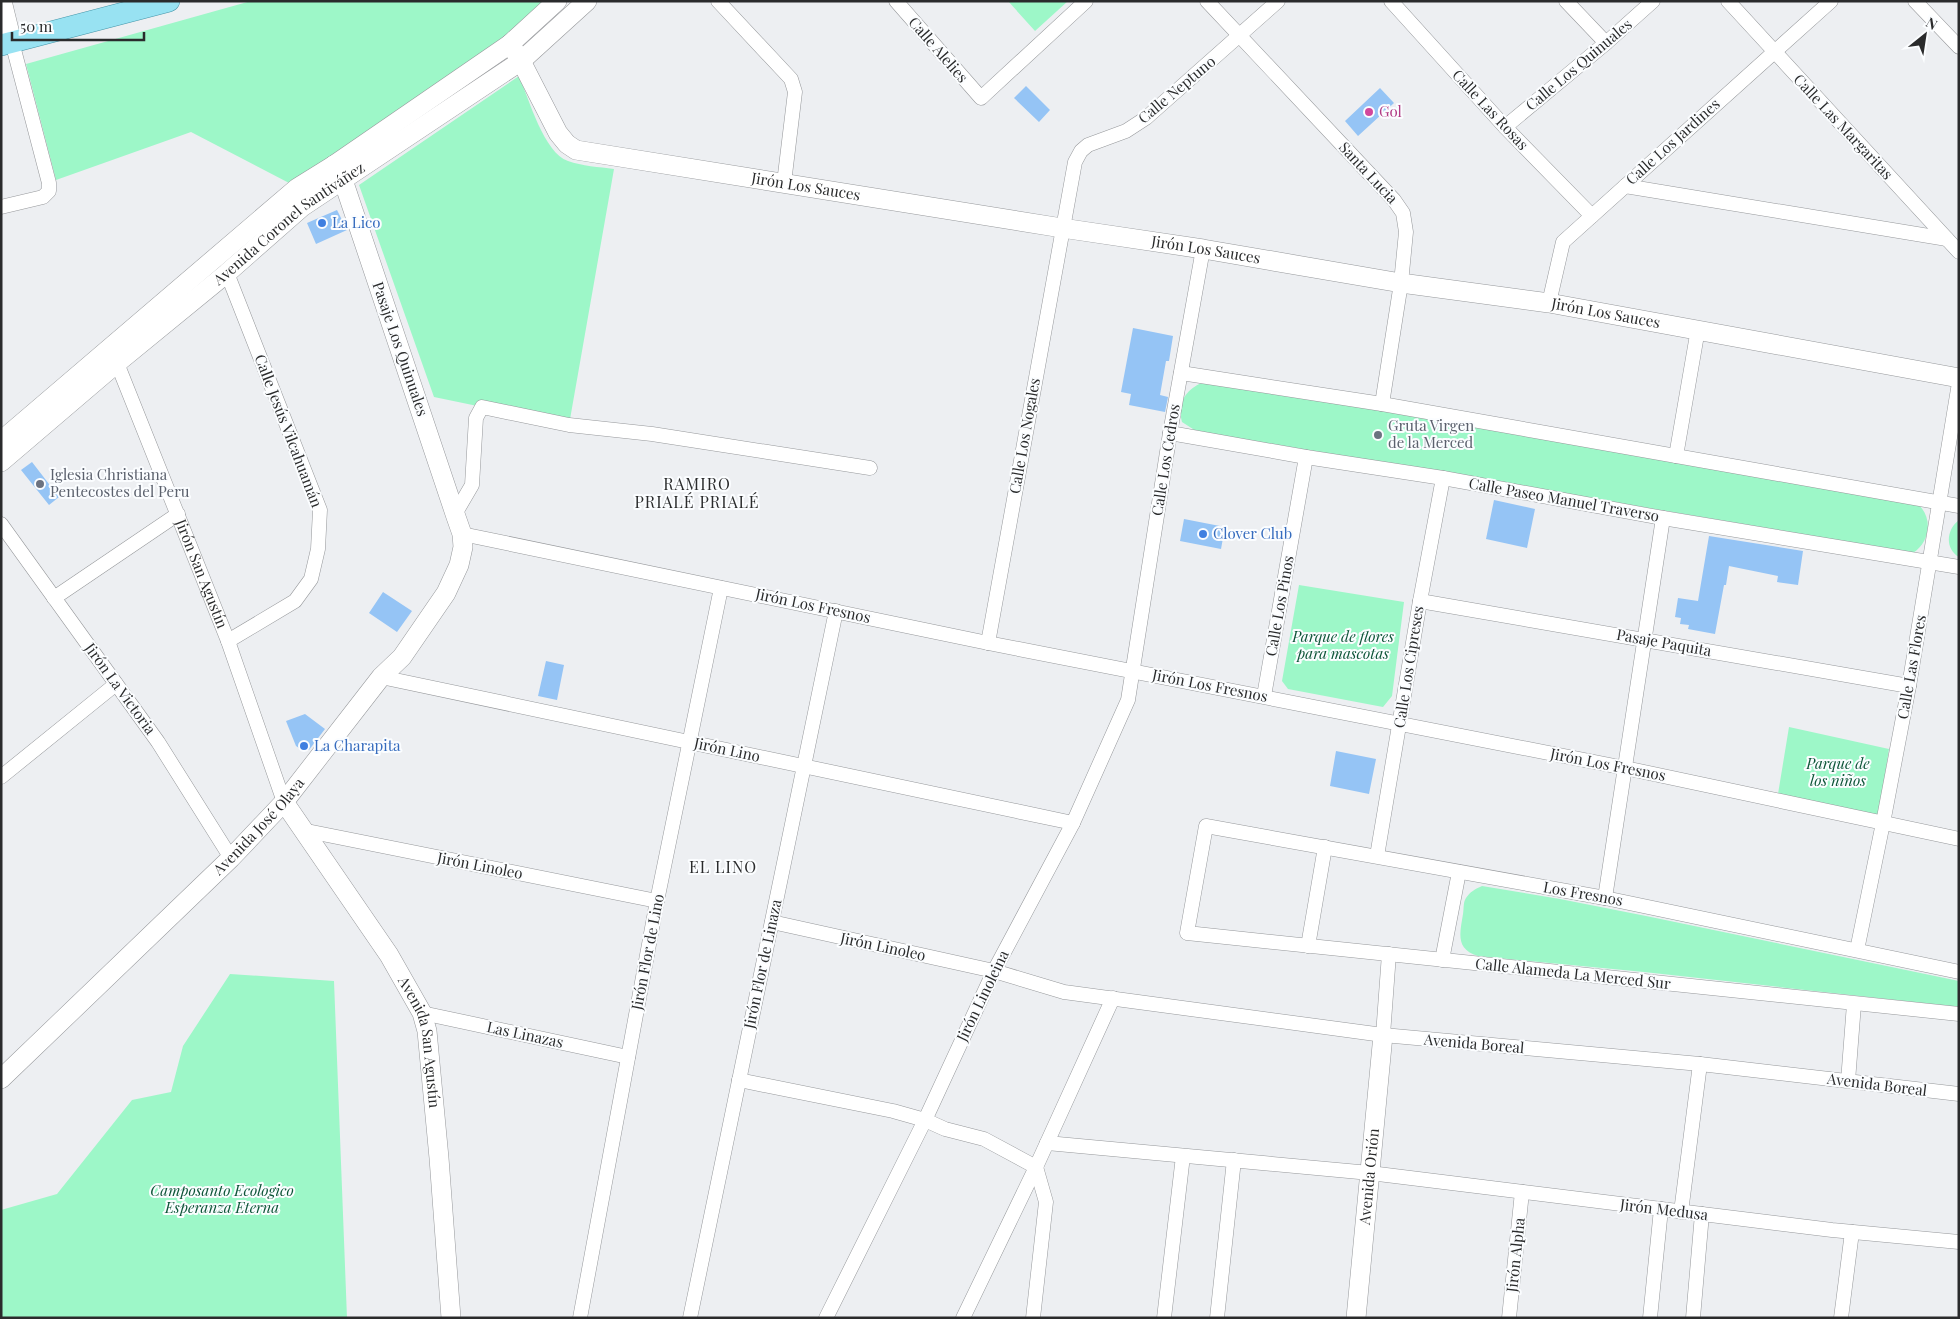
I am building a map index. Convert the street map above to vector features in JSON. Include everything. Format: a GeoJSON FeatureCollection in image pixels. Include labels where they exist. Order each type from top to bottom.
{"type":"FeatureCollection","features":[{"type":"Feature","properties":{"kind":"main road"},"geometry":{"type":"LineString","coordinates":[[7,44],[169,1]]}},
{"type":"Feature","properties":{"kind":"street"},"geometry":{"type":"LineString","coordinates":[[1,207],[43,196],[48,191],[49,183],[7,44],[2,1]]}},
{"type":"Feature","properties":{"kind":"street","name":"Avenida Coronel Santiváñez"},"geometry":{"type":"LineString","coordinates":[[1,441],[112,356],[227,273],[339,172],[510,44],[557,1]]}},
{"type":"Feature","properties":{"kind":"street","name":"Avenida Coronel Santiváñez"},"geometry":{"type":"LineString","coordinates":[[1,462],[112,356],[297,188],[339,172],[521,61],[587,1]]}},
{"type":"Feature","properties":{"kind":"street"},"geometry":{"type":"LineString","coordinates":[[718,1],[791,79],[795,92],[784,183]]}},
{"type":"Feature","properties":{"kind":"street","name":"Calle Alelies"},"geometry":{"type":"LineString","coordinates":[[896,1],[981,98],[1086,1]]}},
{"type":"Feature","properties":{"kind":"street","name":"Santa Lucia"},"geometry":{"type":"LineString","coordinates":[[1207,1],[1399,207],[1406,222],[1401,283],[1382,404]]}},
{"type":"Feature","properties":{"kind":"street","name":"Calle Neptuno"},"geometry":{"type":"LineString","coordinates":[[1062,228],[1075,162],[1081,151],[1088,144],[1126,131],[1146,118],[1278,1]]}},
{"type":"Feature","properties":{"kind":"street","name":"Calle Las Rosas"},"geometry":{"type":"LineString","coordinates":[[1391,1],[1505,127],[1592,216]]}},
{"type":"Feature","properties":{"kind":"street"},"geometry":{"type":"LineString","coordinates":[[1566,1],[1606,43]]}},
{"type":"Feature","properties":{"kind":"street","name":"Calle Los Quinuales"},"geometry":{"type":"LineString","coordinates":[[1505,127],[1606,43],[1653,1]]}},
{"type":"Feature","properties":{"kind":"street","name":"Calle Las Margaritas"},"geometry":{"type":"LineString","coordinates":[[1728,1],[1959,252]]}},
{"type":"Feature","properties":{"kind":"street","name":"Calle Los Jardines"},"geometry":{"type":"LineString","coordinates":[[1549,303],[1563,242],[1831,1]]}},
{"type":"Feature","properties":{"kind":"street"},"geometry":{"type":"LineString","coordinates":[[1915,1],[1959,47]]}},
{"type":"Feature","properties":{"kind":"street","name":"Jirón Los Sauces"},"geometry":{"type":"LineString","coordinates":[[510,44],[521,61],[558,133],[567,144],[576,150],[1203,249],[1401,283],[1549,303],[1959,378]]}},
{"type":"Feature","properties":{"kind":"street","name":"Pasaje Los Quinuales"},"geometry":{"type":"LineString","coordinates":[[339,172],[462,534]]}},
{"type":"Feature","properties":{"kind":"street"},"geometry":{"type":"LineString","coordinates":[[1625,186],[1947,239]]}},
{"type":"Feature","properties":{"kind":"street","name":"Calle Los Nogales"},"geometry":{"type":"LineString","coordinates":[[988,643],[1062,228]]}},
{"type":"Feature","properties":{"kind":"street","name":"Calle Los Cedros"},"geometry":{"type":"LineString","coordinates":[[1132,671],[1170,433],[1203,249]]}},
{"type":"Feature","properties":{"kind":"street","name":"Calle Jesús Vilcahuamán"},"geometry":{"type":"LineString","coordinates":[[227,273],[320,510],[318,550],[311,579],[295,601],[228,641]]}},
{"type":"Feature","properties":{"kind":"street"},"geometry":{"type":"LineString","coordinates":[[1676,456],[1698,329]]}},
{"type":"Feature","properties":{"kind":"street","name":"Jirón San Agustín"},"geometry":{"type":"LineString","coordinates":[[112,356],[178,514],[228,641],[284,802]]}},
{"type":"Feature","properties":{"kind":"street"},"geometry":{"type":"LineString","coordinates":[[1181,373],[1382,404],[1959,506]]}},
{"type":"Feature","properties":{"kind":"street","name":"Calle Las Flores"},"geometry":{"type":"LineString","coordinates":[[1857,950],[1909,686],[1959,382]]}},
{"type":"Feature","properties":{"kind":"street"},"geometry":{"type":"LineString","coordinates":[[455,514],[472,485],[476,418],[482,407],[569,425],[652,434],[870,468]]}},
{"type":"Feature","properties":{"kind":"street","name":"Calle Paseo Manuel Traverso"},"geometry":{"type":"LineString","coordinates":[[1170,433],[1959,567]]}},
{"type":"Feature","properties":{"kind":"street","name":"Calle Los Pinos"},"geometry":{"type":"LineString","coordinates":[[1264,696],[1306,457]]}},
{"type":"Feature","properties":{"kind":"street","name":"Calle Los Cipreses"},"geometry":{"type":"LineString","coordinates":[[1377,856],[1420,601],[1443,478]]}},
{"type":"Feature","properties":{"kind":"street"},"geometry":{"type":"LineString","coordinates":[[54,598],[178,514]]}},
{"type":"Feature","properties":{"kind":"street"},"geometry":{"type":"LineString","coordinates":[[1605,898],[1663,518]]}},
{"type":"Feature","properties":{"kind":"street","name":"Jirón La Victoria"},"geometry":{"type":"LineString","coordinates":[[1,524],[158,742],[231,858]]}},
{"type":"Feature","properties":{"kind":"street","name":"Jirón Los Fresnos"},"geometry":{"type":"LineString","coordinates":[[462,534],[988,643],[1625,768],[1959,839]]}},
{"type":"Feature","properties":{"kind":"street","name":"Avenida José Olaya"},"geometry":{"type":"LineString","coordinates":[[1,1080],[231,858],[284,802],[381,677],[402,657],[446,593],[459,565],[463,548],[462,534]]}},
{"type":"Feature","properties":{"kind":"street","name":"Jirón Flor de Lino"},"geometry":{"type":"LineString","coordinates":[[580,1318],[657,901],[722,588]]}},
{"type":"Feature","properties":{"kind":"street","name":"Pasaje Paquita"},"geometry":{"type":"LineString","coordinates":[[1420,601],[1909,686]]}},
{"type":"Feature","properties":{"kind":"street","name":"Jirón Flor de Linaza"},"geometry":{"type":"LineString","coordinates":[[690,1318],[836,611]]}},
{"type":"Feature","properties":{"kind":"street","name":"Jirón Linoleina"},"geometry":{"type":"LineString","coordinates":[[826,1318],[925,1120],[994,971],[1073,823],[1128,700],[1132,671]]}},
{"type":"Feature","properties":{"kind":"street","name":"Jirón Lino"},"geometry":{"type":"LineString","coordinates":[[381,677],[1073,823]]}},
{"type":"Feature","properties":{"kind":"street"},"geometry":{"type":"LineString","coordinates":[[2,773],[116,684]]}},
{"type":"Feature","properties":{"kind":"street","name":"Avenida San Agustín"},"geometry":{"type":"LineString","coordinates":[[284,802],[389,955],[422,1013],[427,1031],[430,1060],[451,1318]]}},
{"type":"Feature","properties":{"kind":"street","name":"Los Fresnos"},"geometry":{"type":"LineString","coordinates":[[1187,934],[1206,826],[1605,898],[1959,972]]}},
{"type":"Feature","properties":{"kind":"street","name":"Jirón Linoleo"},"geometry":{"type":"LineString","coordinates":[[302,830],[657,901]]}},
{"type":"Feature","properties":{"kind":"street"},"geometry":{"type":"LineString","coordinates":[[1308,946],[1325,847]]}},
{"type":"Feature","properties":{"kind":"street"},"geometry":{"type":"LineString","coordinates":[[1442,960],[1459,872]]}},
{"type":"Feature","properties":{"kind":"street","name":"Jirón Linoleo"},"geometry":{"type":"LineString","coordinates":[[772,922],[994,971]]}},
{"type":"Feature","properties":{"kind":"street","name":"Calle Alameda La Merced Sur"},"geometry":{"type":"LineString","coordinates":[[1187,934],[1959,1014]]}},
{"type":"Feature","properties":{"kind":"street"},"geometry":{"type":"LineString","coordinates":[[1383,1035],[1389,954]]}},
{"type":"Feature","properties":{"kind":"street","name":"Avenida Boreal"},"geometry":{"type":"LineString","coordinates":[[994,971],[1064,992],[1383,1035],[1700,1064],[1959,1094]]}},
{"type":"Feature","properties":{"kind":"street"},"geometry":{"type":"LineString","coordinates":[[963,1318],[1036,1167],[1113,998]]}},
{"type":"Feature","properties":{"kind":"street"},"geometry":{"type":"LineString","coordinates":[[1848,1081],[1854,1004]]}},
{"type":"Feature","properties":{"kind":"street","name":"Las Linazas"},"geometry":{"type":"LineString","coordinates":[[422,1013],[628,1057]]}},
{"type":"Feature","properties":{"kind":"street","name":"Avenida Orión"},"geometry":{"type":"LineString","coordinates":[[1356,1318],[1383,1035]]}},
{"type":"Feature","properties":{"kind":"street"},"geometry":{"type":"LineString","coordinates":[[1682,1212],[1700,1064]]}},
{"type":"Feature","properties":{"kind":"street"},"geometry":{"type":"LineString","coordinates":[[740,1080],[893,1111],[925,1120],[945,1129],[984,1139],[1036,1167],[1046,1202],[1033,1318]]}},
{"type":"Feature","properties":{"kind":"street","name":"Jirón Medusa"},"geometry":{"type":"LineString","coordinates":[[1047,1143],[1370,1173],[1852,1232],[1959,1242]]}},
{"type":"Feature","properties":{"kind":"street"},"geometry":{"type":"LineString","coordinates":[[1164,1318],[1183,1156]]}},
{"type":"Feature","properties":{"kind":"street"},"geometry":{"type":"LineString","coordinates":[[1217,1318],[1234,1160]]}},
{"type":"Feature","properties":{"kind":"street","name":"Jirón Alpha"},"geometry":{"type":"LineString","coordinates":[[1509,1318],[1522,1192]]}},
{"type":"Feature","properties":{"kind":"street"},"geometry":{"type":"LineString","coordinates":[[1650,1318],[1661,1209]]}},
{"type":"Feature","properties":{"kind":"street"},"geometry":{"type":"LineString","coordinates":[[1693,1318],[1702,1214]]}},
{"type":"Feature","properties":{"kind":"street"},"geometry":{"type":"LineString","coordinates":[[1841,1318],[1852,1232]]}},
{"type":"Feature","properties":{"kind":"green space"},"geometry":{"type":"Polygon","coordinates":[[[251,1],[547,1],[518,27],[291,184],[191,132],[56,180],[26,64],[251,1]]]}},
{"type":"Feature","properties":{"kind":"green space"},"geometry":{"type":"Polygon","coordinates":[[[1008,1],[1068,1],[1035,31],[1008,1]]]}},
{"type":"Feature","properties":{"kind":"green space"},"geometry":{"type":"Polygon","coordinates":[[[519,76],[538,124],[559,156],[579,164],[614,169],[569,425],[434,397],[359,185],[519,76]]]}},
{"type":"Feature","properties":{"kind":"green space"},"geometry":{"type":"Polygon","coordinates":[[[1201,383],[1361,407],[1919,505],[1926,517],[1928,530],[1923,543],[1913,553],[1196,431],[1182,422],[1181,409],[1187,394],[1201,383]]]}},
{"type":"Feature","properties":{"kind":"green space"},"geometry":{"type":"Polygon","coordinates":[[[1959,520],[1959,557],[1951,549],[1949,538],[1952,528],[1959,520]]]}},
{"type":"Feature","properties":{"kind":"green space","name":"Parque de flores para mascotas"},"geometry":{"type":"Polygon","coordinates":[[[1299,585],[1404,602],[1392,696],[1383,707],[1288,689],[1282,681],[1299,585]]]}},
{"type":"Feature","properties":{"kind":"green space","name":"Parque de los niños"},"geometry":{"type":"Polygon","coordinates":[[[1789,727],[1889,749],[1879,815],[1778,794],[1789,727]]]}},
{"type":"Feature","properties":{"kind":"green space"},"geometry":{"type":"Polygon","coordinates":[[[1482,886],[1646,916],[1959,981],[1959,1007],[1644,972],[1478,956],[1462,945],[1460,934],[1465,900],[1471,892],[1482,886]]]}},
{"type":"Feature","properties":{"kind":"green space","name":"Camposanto Ecologico Esperanza Eterna"},"geometry":{"type":"Polygon","coordinates":[[[230,974],[334,981],[347,1318],[1,1318],[1,1210],[57,1194],[132,1100],[171,1092],[183,1046],[230,974]]]}},
{"type":"Feature","properties":{"kind":"building"},"geometry":{"type":"Polygon","coordinates":[[[1026,86],[1050,110],[1039,122],[1014,98],[1026,86]]]}},
{"type":"Feature","properties":{"kind":"building","name":"Gol"},"geometry":{"type":"Polygon","coordinates":[[[1380,88],[1394,103],[1358,136],[1345,121],[1380,88]]]}},
{"type":"Feature","properties":{"kind":"building"},"geometry":{"type":"Polygon","coordinates":[[[337,210],[347,230],[316,244],[307,223],[337,210]]]}},
{"type":"Feature","properties":{"kind":"building"},"geometry":{"type":"Polygon","coordinates":[[[1133,328],[1173,336],[1160,395],[1168,397],[1165,412],[1129,405],[1131,394],[1121,392],[1133,328]]]}},
{"type":"Feature","properties":{"kind":"building","name":"Iglesia Christiana Pentecostes del Peru"},"geometry":{"type":"Polygon","coordinates":[[[32,462],[59,497],[49,505],[21,470],[32,462]]]}},
{"type":"Feature","properties":{"kind":"building"},"geometry":{"type":"Polygon","coordinates":[[[1494,500],[1535,509],[1527,548],[1486,539],[1494,500]]]}},
{"type":"Feature","properties":{"kind":"building","name":"Clover Club"},"geometry":{"type":"Polygon","coordinates":[[[1184,519],[1225,527],[1221,549],[1180,541],[1184,519]]]}},
{"type":"Feature","properties":{"kind":"building"},"geometry":{"type":"Polygon","coordinates":[[[1709,536],[1803,551],[1798,585],[1777,582],[1778,576],[1729,566],[1715,634],[1688,629],[1689,625],[1680,624],[1681,618],[1675,617],[1678,598],[1698,601],[1709,536]]]}},
{"type":"Feature","properties":{"kind":"building"},"geometry":{"type":"Polygon","coordinates":[[[383,592],[412,611],[397,632],[369,613],[383,592]]]}},
{"type":"Feature","properties":{"kind":"building"},"geometry":{"type":"Polygon","coordinates":[[[546,661],[564,665],[557,700],[538,696],[546,661]]]}},
{"type":"Feature","properties":{"kind":"building"},"geometry":{"type":"Polygon","coordinates":[[[305,714],[325,729],[309,750],[302,750],[296,746],[286,721],[305,714]]]}},
{"type":"Feature","properties":{"kind":"building"},"geometry":{"type":"Polygon","coordinates":[[[1336,751],[1376,759],[1369,794],[1330,786],[1336,751]]]}},
{"type":"Feature","properties":{"kind":"place","name":"Gol"},"geometry":{"type":"Point","coordinates":[1369,112]}},
{"type":"Feature","properties":{"kind":"place","name":"La Lico"},"geometry":{"type":"Point","coordinates":[322,223]}},
{"type":"Feature","properties":{"kind":"place","name":"Gruta Virgen de la Merced"},"geometry":{"type":"Point","coordinates":[1378,435]}},
{"type":"Feature","properties":{"kind":"place","name":"Iglesia Christiana Pentecostes del Peru"},"geometry":{"type":"Point","coordinates":[40,484]}},
{"type":"Feature","properties":{"kind":"place","name":"Clover Club"},"geometry":{"type":"Point","coordinates":[1203,534]}},
{"type":"Feature","properties":{"kind":"place","name":"La Charapita"},"geometry":{"type":"Point","coordinates":[304,746]}},
{"type":"Feature","properties":{"kind":"district","name":"RAMIRO PRIALÉ PRIALÉ"},"geometry":{"type":"Point","coordinates":[697,493]}},
{"type":"Feature","properties":{"kind":"district","name":"EL LINO"},"geometry":{"type":"Point","coordinates":[723,867]}}]}
